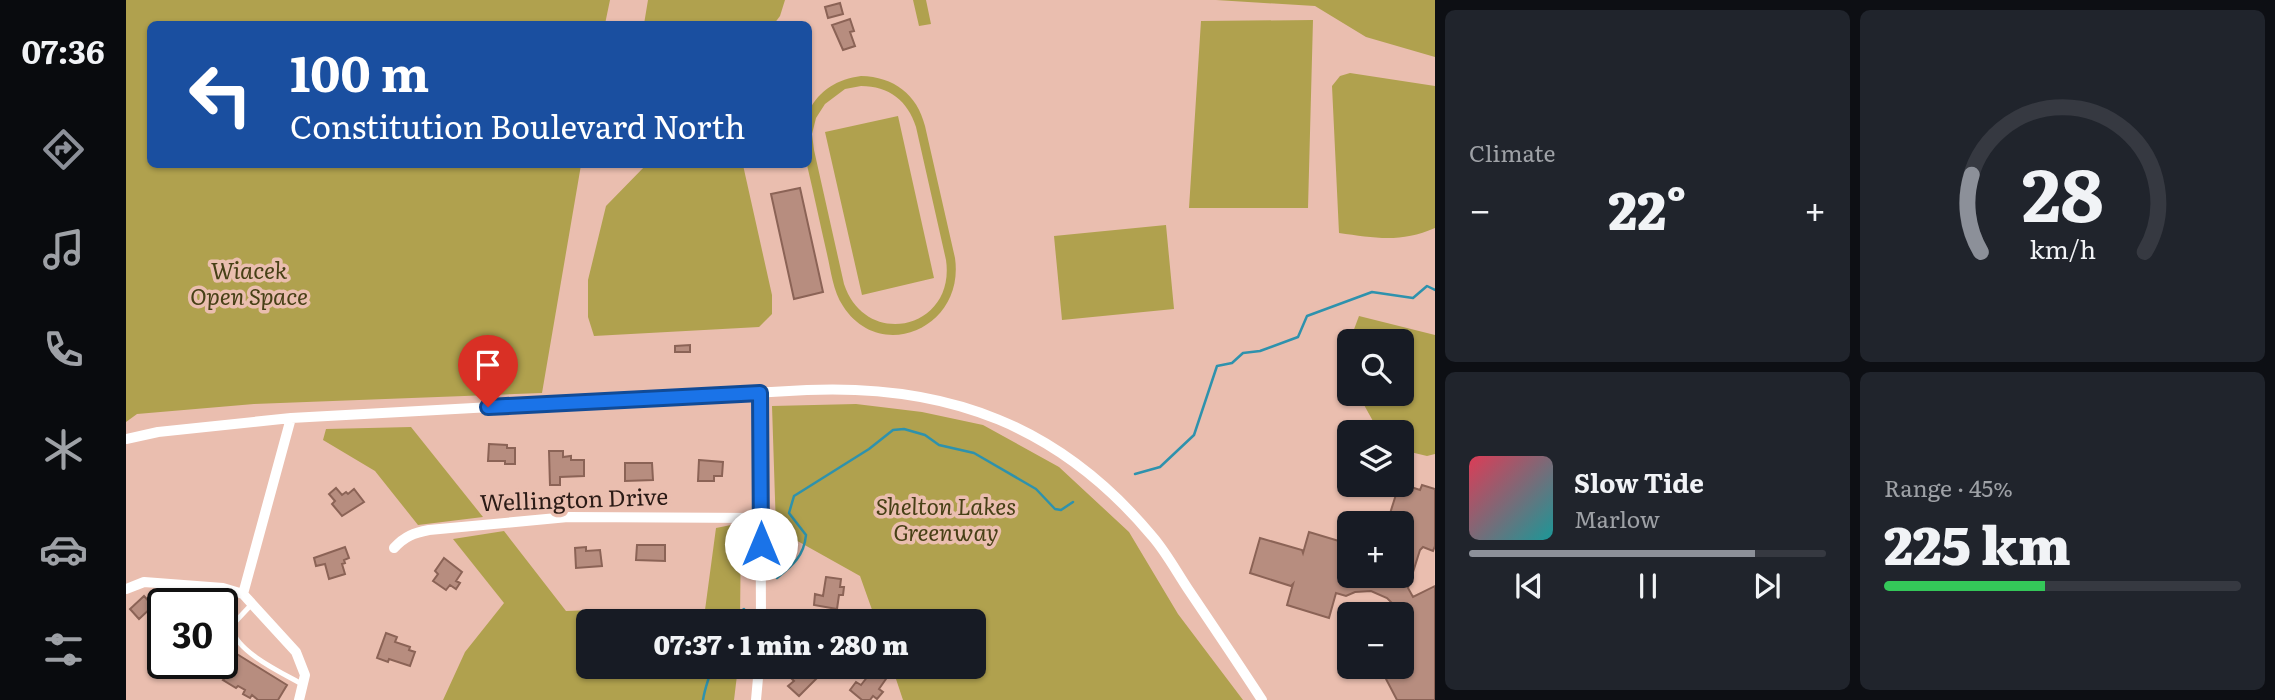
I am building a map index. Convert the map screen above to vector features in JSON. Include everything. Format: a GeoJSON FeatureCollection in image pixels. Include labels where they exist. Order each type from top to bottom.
{"type":"FeatureCollection","features":[{"type":"Feature","properties":{"kind":"street"},"geometry":{"type":"LineString","coordinates":[[126,439],[170,430],[290,418],[852,388],[930,397],[1002,421],[1056,450],[1113,494],[1154,538],[1262,700]]}},
{"type":"Feature","properties":{"kind":"street"},"geometry":{"type":"LineString","coordinates":[[760,393],[761,609]]}},
{"type":"Feature","properties":{"kind":"street"},"geometry":{"type":"LineString","coordinates":[[243,594],[290,418]]}},
{"type":"Feature","properties":{"kind":"street","name":"Wellington Drive"},"geometry":{"type":"LineString","coordinates":[[394,548],[412,533],[568,517],[761,518]]}},
{"type":"Feature","properties":{"kind":"street"},"geometry":{"type":"LineString","coordinates":[[126,589],[145,582],[223,588],[243,594],[296,652],[305,675],[299,700]]}},
{"type":"Feature","properties":{"kind":"street"},"geometry":{"type":"LineString","coordinates":[[756,700],[758,679]]}},
{"type":"Feature","properties":{"kind":"lane"},"geometry":{"type":"LineString","coordinates":[[251,605],[236,621],[232,629],[234,638],[252,653],[303,685]]}},
{"type":"Feature","properties":{"kind":"green space","name":"Wiacek Open Space"},"geometry":{"type":"Polygon","coordinates":[[[126,0],[610,0],[606,21],[147,21],[147,168],[580,168],[542,393],[254,404],[137,414],[126,422],[126,0]]]}},
{"type":"Feature","properties":{"kind":"green space"},"geometry":{"type":"Polygon","coordinates":[[[648,0],[785,0],[776,21],[644,21],[648,0]]]}},
{"type":"Feature","properties":{"kind":"green space"},"geometry":{"type":"Polygon","coordinates":[[[913,0],[926,0],[931,24],[919,26],[913,0]]]}},
{"type":"Feature","properties":{"kind":"green space"},"geometry":{"type":"Polygon","coordinates":[[[1216,0],[1435,0],[1435,57],[1366,37],[1315,6],[1216,0]]]}},
{"type":"Feature","properties":{"kind":"green space"},"geometry":{"type":"Polygon","coordinates":[[[1313,20],[1308,208],[1189,208],[1201,21],[1313,20]]]}},
{"type":"Feature","properties":{"kind":"green space"},"geometry":{"type":"Polygon","coordinates":[[[1350,73],[1435,86],[1435,228],[1399,237],[1376,238],[1339,233],[1332,86],[1340,76],[1350,73]]]}},
{"type":"Feature","properties":{"kind":"green space"},"geometry":{"type":"Polygon","coordinates":[[[861,76],[894,84],[910,96],[925,126],[955,258],[955,283],[947,303],[934,319],[917,330],[897,335],[878,333],[859,323],[843,306],[837,294],[808,168],[812,168],[812,134],[812,106],[824,91],[837,83],[861,76]],[[861,86],[845,89],[825,104],[816,118],[812,134],[814,150],[844,284],[855,305],[871,318],[889,324],[907,323],[924,315],[937,302],[945,284],[946,260],[916,127],[908,110],[889,92],[861,86]]]}},
{"type":"Feature","properties":{"kind":"green space"},"geometry":{"type":"Polygon","coordinates":[[[898,116],[934,278],[862,295],[825,132],[898,116]]]}},
{"type":"Feature","properties":{"kind":"green space"},"geometry":{"type":"Polygon","coordinates":[[[643,168],[744,168],[772,295],[772,314],[759,327],[594,336],[588,317],[588,280],[606,206],[643,168]]]}},
{"type":"Feature","properties":{"kind":"green space"},"geometry":{"type":"Polygon","coordinates":[[[1166,225],[1174,309],[1062,320],[1054,236],[1166,225]]]}},
{"type":"Feature","properties":{"kind":"green space"},"geometry":{"type":"Polygon","coordinates":[[[1359,316],[1411,329],[1354,329],[1359,316]]]}},
{"type":"Feature","properties":{"kind":"green space"},"geometry":{"type":"Polygon","coordinates":[[[1414,330],[1435,335],[1435,454],[1427,456],[1414,453],[1414,420],[1372,420],[1365,406],[1414,406],[1414,330]]]}},
{"type":"Feature","properties":{"kind":"green space","name":"Shelton Lakes Greenway"},"geometry":{"type":"Polygon","coordinates":[[[856,404],[922,412],[983,425],[1059,467],[1129,532],[1178,614],[1243,700],[903,700],[896,679],[986,679],[986,609],[872,609],[860,576],[776,529],[772,406],[856,404]]]}},
{"type":"Feature","properties":{"kind":"green space"},"geometry":{"type":"Polygon","coordinates":[[[411,427],[483,517],[418,525],[375,471],[323,440],[326,429],[411,427]]]}},
{"type":"Feature","properties":{"kind":"green space"},"geometry":{"type":"Polygon","coordinates":[[[741,523],[740,609],[705,609],[716,528],[741,523]]]}},
{"type":"Feature","properties":{"kind":"green space"},"geometry":{"type":"Polygon","coordinates":[[[504,531],[566,611],[576,611],[576,679],[737,679],[734,700],[443,700],[465,652],[504,603],[453,539],[504,531]]]}},
{"type":"Feature","properties":{"kind":"building"},"geometry":{"type":"Polygon","coordinates":[[[840,3],[843,14],[828,18],[825,7],[840,3]]]}},
{"type":"Feature","properties":{"kind":"building"},"geometry":{"type":"Polygon","coordinates":[[[850,19],[854,31],[850,32],[855,46],[843,50],[832,25],[850,19]]]}},
{"type":"Feature","properties":{"kind":"building"},"geometry":{"type":"Polygon","coordinates":[[[800,188],[823,292],[794,299],[771,194],[800,188]]]}},
{"type":"Feature","properties":{"kind":"building"},"geometry":{"type":"Polygon","coordinates":[[[690,345],[690,352],[675,352],[675,346],[690,345]]]}},
{"type":"Feature","properties":{"kind":"building"},"geometry":{"type":"Polygon","coordinates":[[[489,444],[515,448],[515,464],[488,461],[489,444]]]}},
{"type":"Feature","properties":{"kind":"building"},"geometry":{"type":"Polygon","coordinates":[[[549,451],[563,451],[563,457],[571,456],[571,460],[584,460],[584,476],[560,477],[560,485],[550,485],[549,451]]]}},
{"type":"Feature","properties":{"kind":"building"},"geometry":{"type":"Polygon","coordinates":[[[699,460],[723,462],[722,476],[714,476],[714,481],[698,481],[699,460]]]}},
{"type":"Feature","properties":{"kind":"building"},"geometry":{"type":"Polygon","coordinates":[[[625,463],[652,463],[653,480],[625,481],[625,463]]]}},
{"type":"Feature","properties":{"kind":"building"},"geometry":{"type":"Polygon","coordinates":[[[1422,485],[1435,489],[1435,546],[1433,551],[1423,547],[1420,550],[1414,569],[1414,511],[1391,511],[1395,497],[1414,497],[1414,488],[1420,490],[1422,485]]]}},
{"type":"Feature","properties":{"kind":"building"},"geometry":{"type":"Polygon","coordinates":[[[336,488],[342,495],[354,489],[364,502],[342,516],[332,504],[335,501],[329,494],[336,488]]]}},
{"type":"Feature","properties":{"kind":"building"},"geometry":{"type":"Polygon","coordinates":[[[1309,532],[1337,540],[1337,588],[1408,588],[1413,597],[1435,586],[1435,700],[1397,700],[1386,679],[1414,679],[1414,602],[1391,602],[1371,591],[1355,592],[1346,596],[1336,593],[1329,618],[1287,605],[1293,584],[1291,586],[1250,573],[1260,538],[1302,550],[1303,553],[1309,532]]]}},
{"type":"Feature","properties":{"kind":"building"},"geometry":{"type":"Polygon","coordinates":[[[637,545],[665,545],[665,561],[636,560],[637,545]]]}},
{"type":"Feature","properties":{"kind":"building"},"geometry":{"type":"Polygon","coordinates":[[[345,547],[349,558],[342,564],[345,574],[329,579],[325,564],[316,566],[314,558],[345,547]]]}},
{"type":"Feature","properties":{"kind":"building"},"geometry":{"type":"Polygon","coordinates":[[[586,547],[586,551],[600,550],[602,566],[576,568],[575,548],[586,547]]]}},
{"type":"Feature","properties":{"kind":"building"},"geometry":{"type":"Polygon","coordinates":[[[444,558],[462,572],[456,581],[460,583],[456,589],[450,585],[446,590],[433,581],[438,574],[435,571],[444,558]]]}},
{"type":"Feature","properties":{"kind":"building"},"geometry":{"type":"Polygon","coordinates":[[[826,577],[841,579],[843,595],[839,595],[837,609],[814,605],[815,594],[823,596],[826,577]]]}},
{"type":"Feature","properties":{"kind":"building"},"geometry":{"type":"Polygon","coordinates":[[[144,596],[147,599],[147,612],[139,619],[130,609],[144,596]]]}},
{"type":"Feature","properties":{"kind":"building"},"geometry":{"type":"Polygon","coordinates":[[[386,633],[397,637],[395,642],[410,647],[409,650],[415,652],[410,666],[377,658],[386,633]]]}},
{"type":"Feature","properties":{"kind":"building"},"geometry":{"type":"Polygon","coordinates":[[[238,655],[287,685],[278,700],[258,700],[252,695],[250,698],[243,694],[245,690],[238,686],[236,688],[223,680],[238,679],[238,655]]]}},
{"type":"Feature","properties":{"kind":"building"},"geometry":{"type":"Polygon","coordinates":[[[792,679],[816,679],[799,696],[788,686],[794,681],[792,679]]]}},
{"type":"Feature","properties":{"kind":"building"},"geometry":{"type":"Polygon","coordinates":[[[866,679],[886,679],[879,689],[883,692],[877,699],[873,696],[870,700],[862,700],[850,690],[856,682],[861,685],[866,679]]]}},
{"type":"Feature","properties":{"kind":"waterway"},"geometry":{"type":"LineString","coordinates":[[1135,474],[1160,467],[1194,435],[1217,366],[1232,363],[1243,353],[1260,351],[1298,337],[1307,316],[1372,292],[1413,298],[1427,286],[1435,290]]}},
{"type":"Feature","properties":{"kind":"waterway"},"geometry":{"type":"LineString","coordinates":[[777,578],[797,560],[805,542],[806,535],[789,513],[794,496],[869,449],[893,430],[904,429],[925,435],[939,445],[974,453],[1036,489],[1055,509],[1061,510],[1073,502]]}},
{"type":"Feature","properties":{"kind":"waterway"},"geometry":{"type":"LineString","coordinates":[[703,700],[708,679]]}},
{"type":"Feature","properties":{"kind":"route"},"geometry":{"type":"LineString","coordinates":[[488,407],[760,393],[761,544]]}}]}
